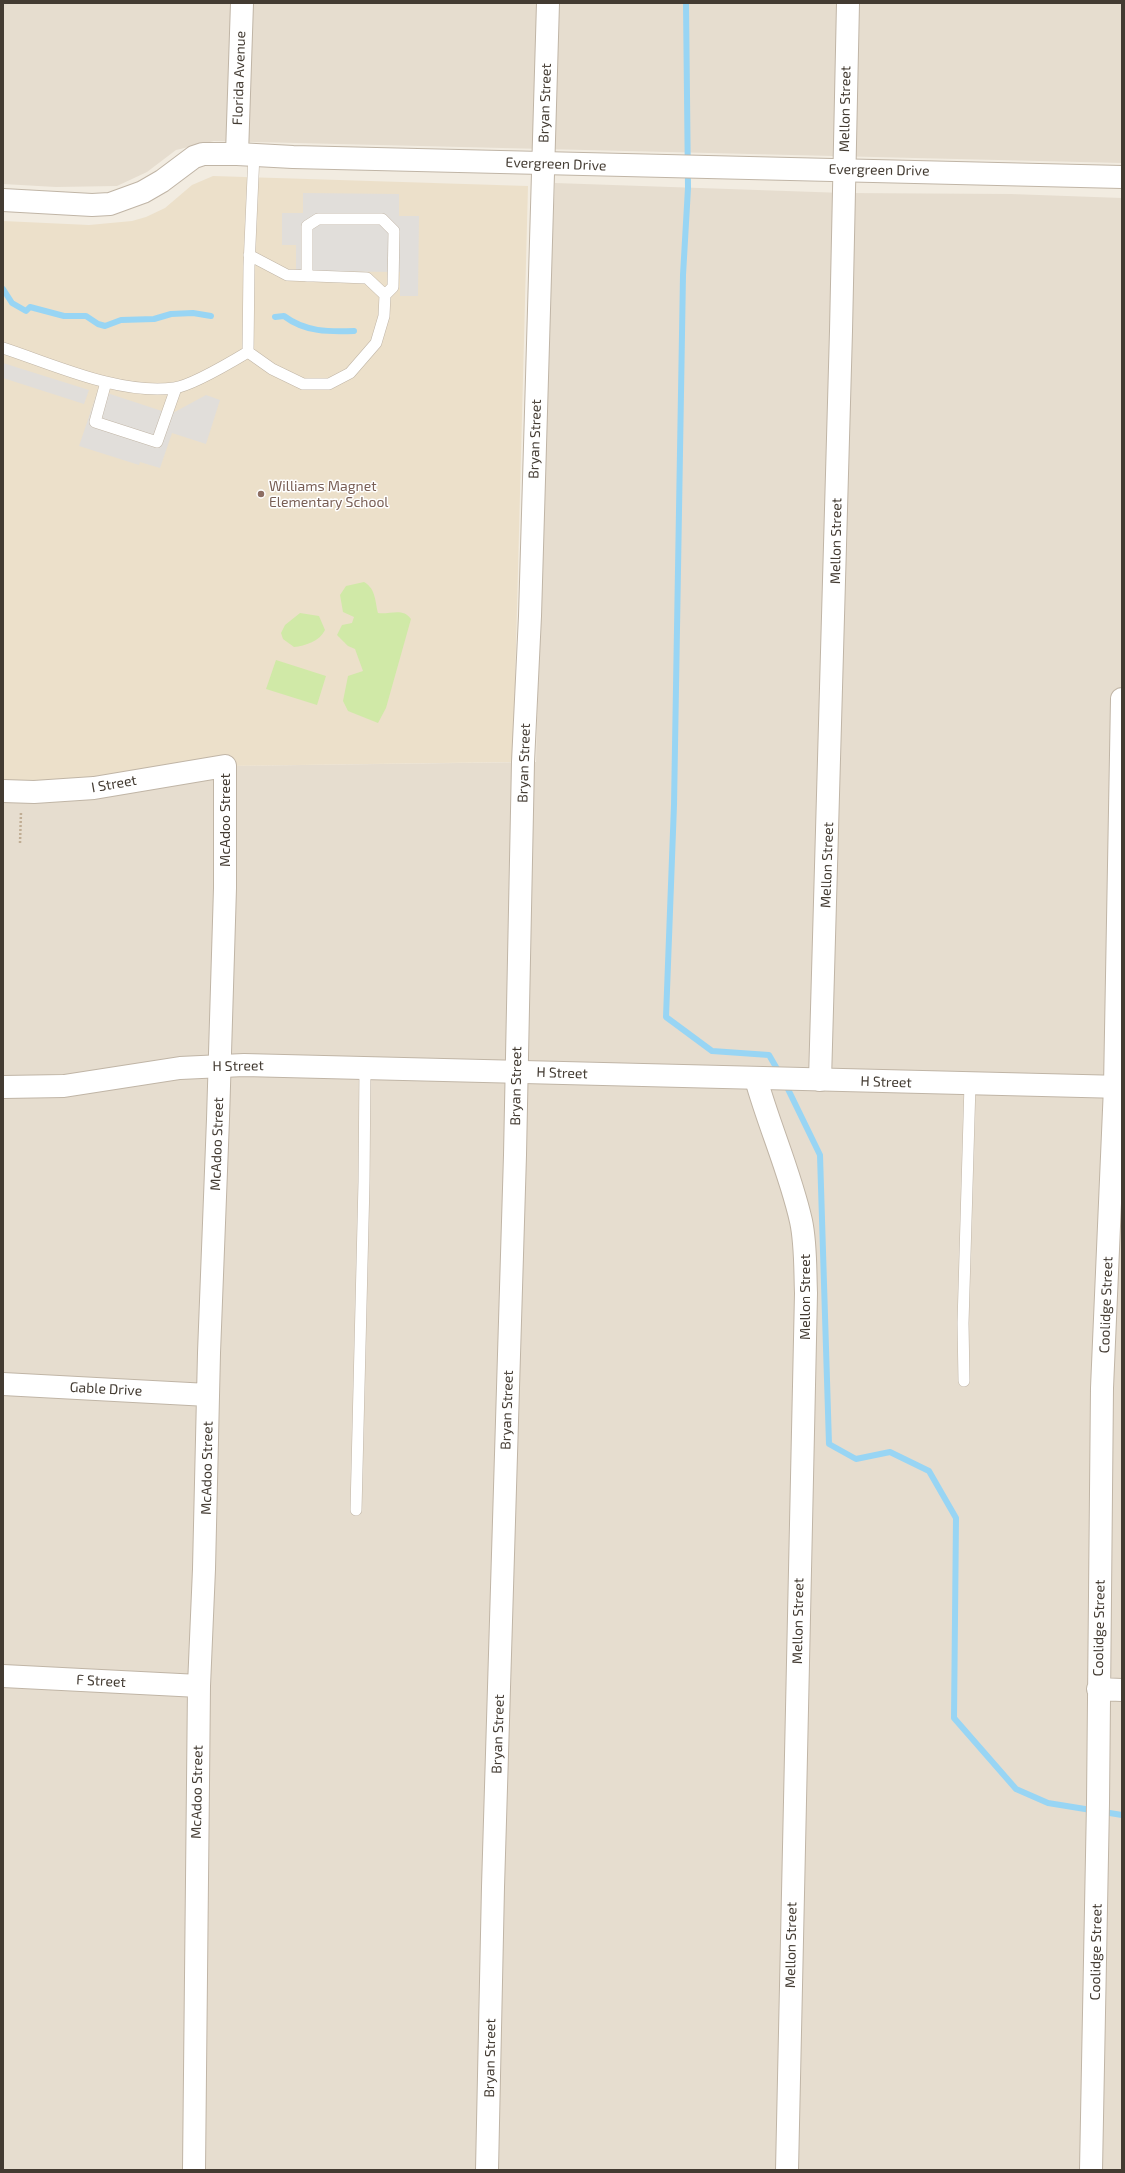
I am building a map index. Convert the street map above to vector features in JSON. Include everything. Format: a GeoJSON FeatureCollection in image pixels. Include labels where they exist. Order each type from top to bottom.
{"type":"FeatureCollection","features":[{"type":"Feature","properties":{"kind":"street","name":"Florida Avenue"},"geometry":{"type":"LineString","coordinates":[[242,3],[246,154]]}},
{"type":"Feature","properties":{"kind":"street","name":"Bryan Street"},"geometry":{"type":"LineString","coordinates":[[488,2170],[493,1887],[516,1072],[523,762],[530,608],[548,3]]}},
{"type":"Feature","properties":{"kind":"street","name":"Mellon Street"},"geometry":{"type":"LineString","coordinates":[[813,1079],[844,169],[848,3]]}},
{"type":"Feature","properties":{"kind":"street","name":"Evergreen Drive"},"geometry":{"type":"LineString","coordinates":[[3,200],[92,205],[110,204],[143,192],[162,181],[194,157],[203,154],[246,154],[293,157],[543,164],[705,168],[844,169],[1122,177]]}},
{"type":"Feature","properties":{"kind":"street","name":"Coolidge Street"},"geometry":{"type":"LineString","coordinates":[[1091,2170],[1098,1803],[1102,1388],[1118,1087],[1122,699]]}},
{"type":"Feature","properties":{"kind":"street","name":"I Street"},"geometry":{"type":"LineString","coordinates":[[13,791],[94,788],[225,766]]}},
{"type":"Feature","properties":{"kind":"street","name":"McAdoo Street"},"geometry":{"type":"LineString","coordinates":[[194,2170],[198,1686],[204,1569],[208,1395],[220,1067],[225,888],[225,766]]}},
{"type":"Feature","properties":{"kind":"street","name":"H Street"},"geometry":{"type":"LineString","coordinates":[[3,1087],[64,1086],[180,1068],[244,1065],[1118,1087]]}},
{"type":"Feature","properties":{"kind":"street","name":"Mellon Street"},"geometry":{"type":"LineString","coordinates":[[762,1079],[766,1114],[795,1199],[804,1241],[806,1294],[787,2170]]}},
{"type":"Feature","properties":{"kind":"street","name":"Gable Drive"},"geometry":{"type":"LineString","coordinates":[[3,1384],[208,1395]]}},
{"type":"Feature","properties":{"kind":"street","name":"F Street"},"geometry":{"type":"LineString","coordinates":[[3,1676],[198,1686]]}},
{"type":"Feature","properties":{"kind":"street"},"geometry":{"type":"LineString","coordinates":[[1098,1689],[1122,1690]]}},
{"type":"Feature","properties":{"kind":"lane"},"geometry":{"type":"LineString","coordinates":[[246,154],[249,255],[248,352]]}},
{"type":"Feature","properties":{"kind":"lane"},"geometry":{"type":"LineString","coordinates":[[248,352],[272,370],[303,384],[329,384],[350,373],[376,343],[384,316],[385,295],[393,288],[394,231],[382,219],[318,219],[307,226],[307,276]]}},
{"type":"Feature","properties":{"kind":"lane"},"geometry":{"type":"LineString","coordinates":[[249,255],[287,275],[367,278],[385,295]]}},
{"type":"Feature","properties":{"kind":"lane"},"geometry":{"type":"LineString","coordinates":[[3,348],[106,382],[140,388],[176,388],[215,370],[248,352]]}},
{"type":"Feature","properties":{"kind":"lane"},"geometry":{"type":"LineString","coordinates":[[106,382],[95,422],[157,442],[176,388]]}},
{"type":"Feature","properties":{"kind":"lane"},"geometry":{"type":"LineString","coordinates":[[356,1510],[364,1182],[364,1068]]}},
{"type":"Feature","properties":{"kind":"lane"},"geometry":{"type":"LineString","coordinates":[[964,1381],[970,1084]]}},
{"type":"Feature","properties":{"kind":"path"},"geometry":{"type":"LineString","coordinates":[[13,791],[20,843]]}},
{"type":"Feature","properties":{"kind":"shaded area"},"geometry":{"type":"Polygon","coordinates":[[[3,3],[1122,3],[1122,163],[214,141],[176,150],[147,172],[117,186],[56,187],[3,184],[3,3]]]}},
{"type":"Feature","properties":{"kind":"shaded area","name":"Williams Magnet Elementary School"},"geometry":{"type":"Polygon","coordinates":[[[213,176],[528,186],[513,762],[225,766],[3,788],[3,221],[89,225],[132,221],[146,217],[165,208],[192,185],[213,176]]]}},
{"type":"Feature","properties":{"kind":"shaded area"},"geometry":{"type":"Polygon","coordinates":[[[555,183],[844,193],[1011,194],[1122,198],[1122,2170],[3,2170],[3,791],[225,766],[536,762],[547,350],[555,183]]]}},
{"type":"Feature","properties":{"kind":"shaded area"},"geometry":{"type":"Polygon","coordinates":[[[303,193],[399,194],[399,216],[419,216],[418,296],[400,296],[400,272],[296,271],[296,245],[282,245],[282,213],[303,213],[303,193]]]}},
{"type":"Feature","properties":{"kind":"shaded area"},"geometry":{"type":"Polygon","coordinates":[[[3,363],[89,390],[84,404],[3,378],[3,363]]]}},
{"type":"Feature","properties":{"kind":"shaded area"},"geometry":{"type":"Polygon","coordinates":[[[98,390],[171,414],[206,395],[220,400],[206,444],[172,433],[160,468],[140,462],[139,465],[79,446],[98,390]]]}},
{"type":"Feature","properties":{"kind":"green space"},"geometry":{"type":"Polygon","coordinates":[[[364,582],[373,592],[378,613],[400,612],[408,615],[411,619],[386,708],[378,723],[348,711],[343,701],[348,676],[363,671],[355,649],[348,646],[337,635],[342,625],[352,623],[354,617],[343,612],[340,595],[346,586],[364,582]]]}},
{"type":"Feature","properties":{"kind":"green space"},"geometry":{"type":"Polygon","coordinates":[[[300,613],[319,616],[325,630],[316,640],[294,647],[283,639],[281,633],[285,625],[300,613]]]}},
{"type":"Feature","properties":{"kind":"green space"},"geometry":{"type":"Polygon","coordinates":[[[276,660],[326,676],[317,705],[266,689],[276,660]]]}},
{"type":"Feature","properties":{"kind":"waterway"},"geometry":{"type":"LineString","coordinates":[[686,3],[688,188],[683,275],[674,805],[666,1017],[712,1051],[769,1055],[780,1074]]}},
{"type":"Feature","properties":{"kind":"waterway"},"geometry":{"type":"LineString","coordinates":[[3,289],[12,303],[26,311],[30,307],[64,316],[86,316],[98,324],[105,326],[121,320],[154,319],[171,314],[193,313],[211,316]]}},
{"type":"Feature","properties":{"kind":"waterway"},"geometry":{"type":"LineString","coordinates":[[275,317],[284,316],[300,325],[318,330],[354,331]]}},
{"type":"Feature","properties":{"kind":"waterway"},"geometry":{"type":"LineString","coordinates":[[785,1083],[820,1155],[829,1444],[856,1459],[890,1452],[929,1471],[956,1518],[954,1718],[1016,1789],[1048,1803],[1122,1815]]}},
{"type":"Feature","properties":{"kind":"place","name":"Williams Magnet Elementary School"},"geometry":{"type":"Point","coordinates":[261,494]}}]}
